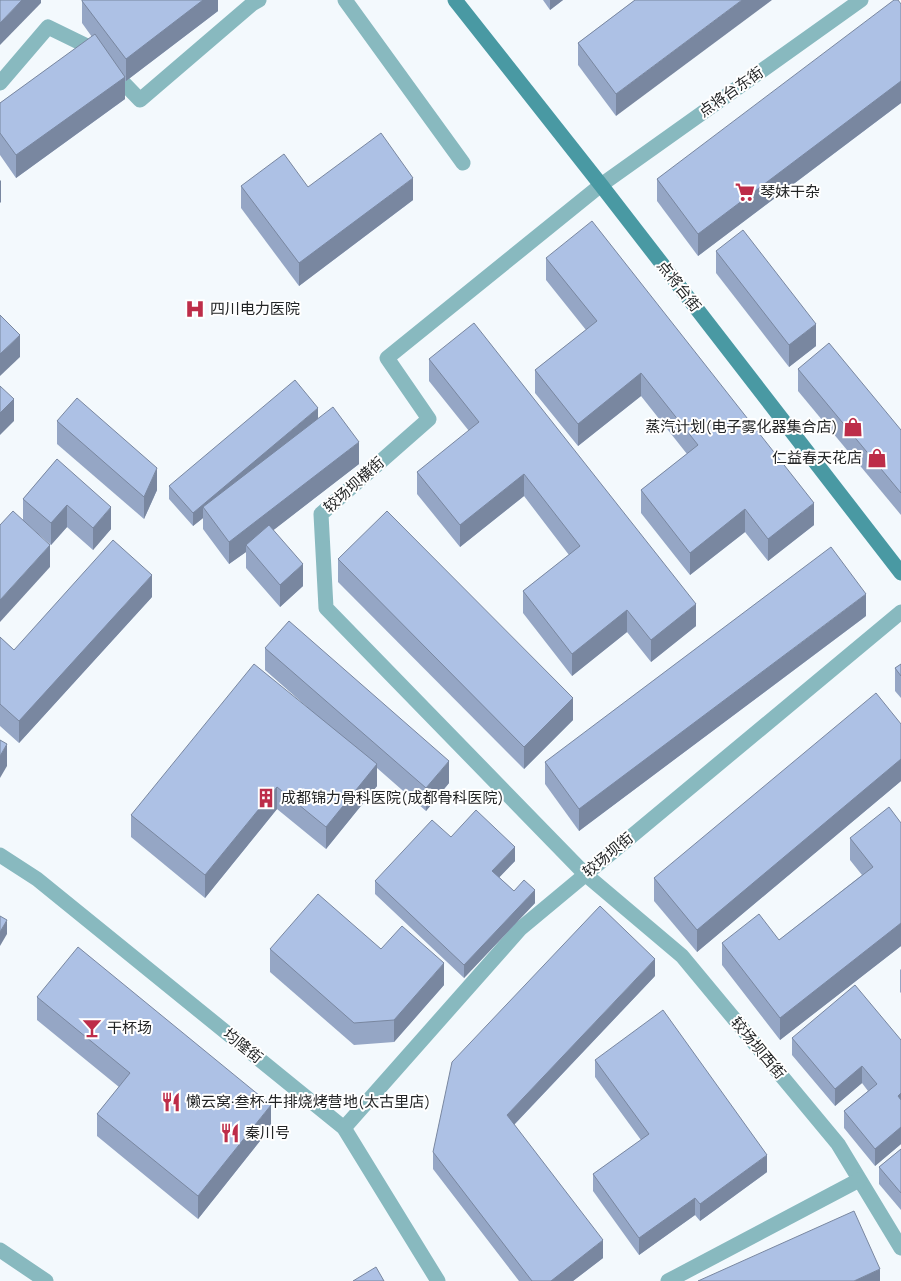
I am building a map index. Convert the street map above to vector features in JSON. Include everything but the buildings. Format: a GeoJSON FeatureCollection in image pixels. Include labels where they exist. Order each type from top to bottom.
{"type":"FeatureCollection","features":[{"type":"Feature","properties":{"kind":"street"},"geometry":{"type":"LineString","coordinates":[[0,83],[48,27],[89,48],[140,100],[259,0]]}},
{"type":"Feature","properties":{"kind":"street"},"geometry":{"type":"LineString","coordinates":[[345,0],[463,163]]}},
{"type":"Feature","properties":{"kind":"street","name":"点将台街"},"geometry":{"type":"LineString","coordinates":[[456,0],[901,573]]}},
{"type":"Feature","properties":{"kind":"street","name":"点将台东街"},"geometry":{"type":"LineString","coordinates":[[601,185],[861,0]]}},
{"type":"Feature","properties":{"kind":"street","name":"较场坝横街"},"geometry":{"type":"LineString","coordinates":[[585,874],[326,608],[321,514],[429,419],[387,358],[601,185]]}},
{"type":"Feature","properties":{"kind":"street","name":"较场坝街"},"geometry":{"type":"LineString","coordinates":[[344,1128],[520,929],[901,612]]}},
{"type":"Feature","properties":{"kind":"street","name":"均隆街"},"geometry":{"type":"LineString","coordinates":[[0,855],[37,879],[344,1128],[438,1281]]}},
{"type":"Feature","properties":{"kind":"street","name":"较场坝西街"},"geometry":{"type":"LineString","coordinates":[[585,874],[682,956],[838,1144],[901,1248]]}},
{"type":"Feature","properties":{"kind":"street"},"geometry":{"type":"LineString","coordinates":[[668,1281],[859,1180]]}},
{"type":"Feature","properties":{"kind":"street"},"geometry":{"type":"LineString","coordinates":[[0,1250],[46,1281]]}},
{"type":"Feature","properties":{"kind":"place","name":"琴妹干杂"},"geometry":{"type":"Point","coordinates":[745,192]}},
{"type":"Feature","properties":{"kind":"place","name":"四川电力医院"},"geometry":{"type":"Point","coordinates":[195,309]}},
{"type":"Feature","properties":{"kind":"place","name":"蒸汽计划(电子雾化器集合店)"},"geometry":{"type":"Point","coordinates":[853,427]}},
{"type":"Feature","properties":{"kind":"place","name":"仁益春天花店"},"geometry":{"type":"Point","coordinates":[877,458]}},
{"type":"Feature","properties":{"kind":"place","name":"成都锦力骨科医院(成都骨科医院)"},"geometry":{"type":"Point","coordinates":[266,798]}},
{"type":"Feature","properties":{"kind":"place","name":"干杯场"},"geometry":{"type":"Point","coordinates":[92,1028]}},
{"type":"Feature","properties":{"kind":"place","name":"懒云窝·叁杯·牛排烧烤营地(太古里店)"},"geometry":{"type":"Point","coordinates":[171,1102]}},
{"type":"Feature","properties":{"kind":"place","name":"秦川号"},"geometry":{"type":"Point","coordinates":[230,1133]}}]}
